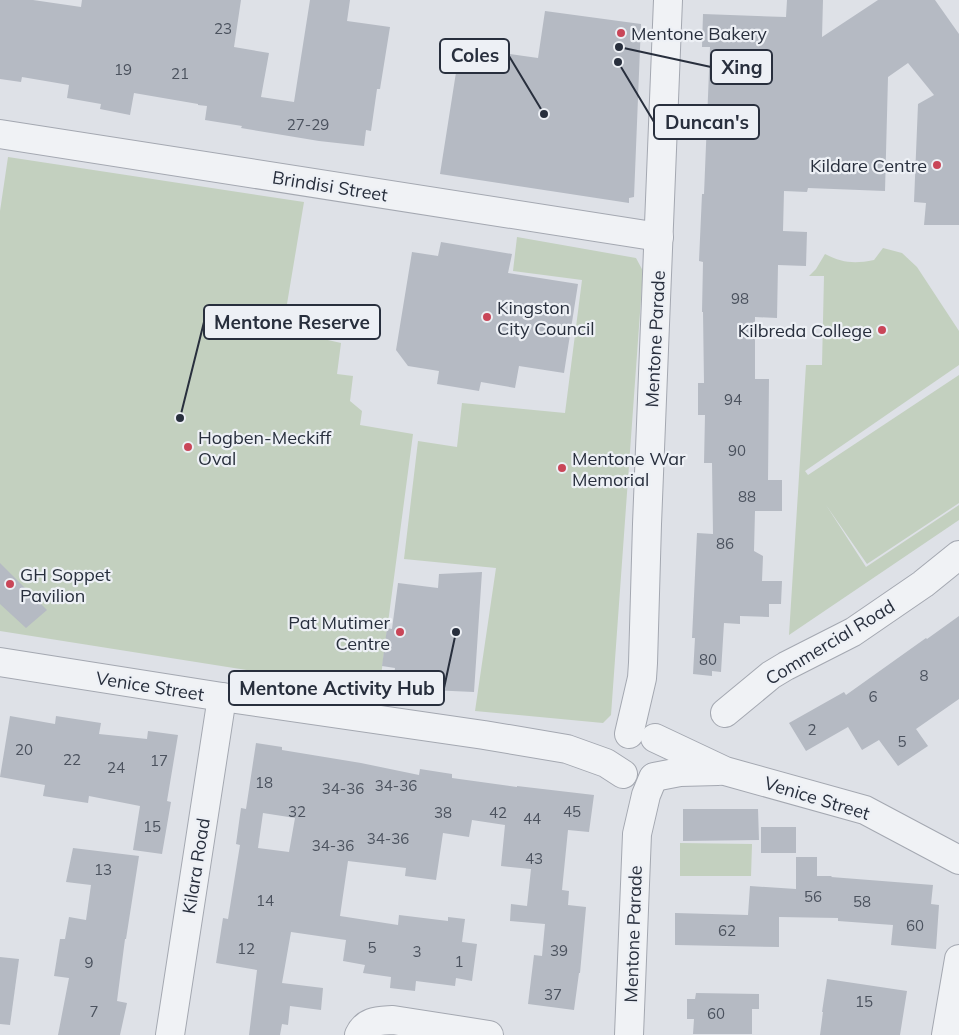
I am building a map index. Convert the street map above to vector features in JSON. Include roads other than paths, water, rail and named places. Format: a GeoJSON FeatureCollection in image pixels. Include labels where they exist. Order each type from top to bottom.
{"type":"FeatureCollection","features":[{"type":"Feature","properties":{"kind":"street","name":"Mentone Parade"},"geometry":{"type":"LineString","coordinates":[[641,736],[647,524],[668,0]]}},
{"type":"Feature","properties":{"kind":"street","name":"Brindisi Street"},"geometry":{"type":"LineString","coordinates":[[1,141],[659,237]]}},
{"type":"Feature","properties":{"kind":"street","name":"Commercial Road"},"geometry":{"type":"LineString","coordinates":[[725,713],[771,675],[853,632],[923,584],[959,555]]}},
{"type":"Feature","properties":{"kind":"street","name":"Venice Street"},"geometry":{"type":"LineString","coordinates":[[0,662],[567,749],[606,763],[624,775]]}},
{"type":"Feature","properties":{"kind":"street","name":"Kilara Road"},"geometry":{"type":"LineString","coordinates":[[170,1035],[222,697]]}},
{"type":"Feature","properties":{"kind":"street","name":"Venice Street"},"geometry":{"type":"LineString","coordinates":[[567,749],[641,736],[725,771],[865,810],[959,860]]}},
{"type":"Feature","properties":{"kind":"street"},"geometry":{"type":"LineString","coordinates":[[641,736],[659,745],[660,757],[653,778],[646,782],[637,783],[624,775],[620,765],[619,754],[622,744],[641,736]]}},
{"type":"Feature","properties":{"kind":"street","name":"Venice Street"},"geometry":{"type":"LineString","coordinates":[[653,778],[680,772],[725,771]]}},
{"type":"Feature","properties":{"kind":"street","name":"Mentone Parade"},"geometry":{"type":"LineString","coordinates":[[624,775],[629,790],[636,834],[629,1035]]}},
{"type":"Feature","properties":{"kind":"street","name":"Mentone Parade"},"geometry":{"type":"LineString","coordinates":[[636,834],[646,795],[653,778]]}},
{"type":"Feature","properties":{"kind":"street"},"geometry":{"type":"LineString","coordinates":[[946,1035],[959,959]]}},
{"type":"Feature","properties":{"kind":"street"},"geometry":{"type":"LineString","coordinates":[[359,1035],[360,1031],[367,1024],[393,1020],[489,1035]]}},
{"type":"Feature","properties":{"kind":"place","name":"Mentone Bakery"},"geometry":{"type":"Point","coordinates":[621,33]}},
{"type":"Feature","properties":{"kind":"place","name":"Xing"},"geometry":{"type":"Point","coordinates":[619,47]}},
{"type":"Feature","properties":{"kind":"place","name":"Duncan's"},"geometry":{"type":"Point","coordinates":[618,62]}},
{"type":"Feature","properties":{"kind":"place","name":"Coles"},"geometry":{"type":"Point","coordinates":[544,114]}},
{"type":"Feature","properties":{"kind":"place","name":"Kildare Centre"},"geometry":{"type":"Point","coordinates":[937,165]}},
{"type":"Feature","properties":{"kind":"place","name":"Kingston City Council"},"geometry":{"type":"Point","coordinates":[487,317]}},
{"type":"Feature","properties":{"kind":"place","name":"Kilbreda College"},"geometry":{"type":"Point","coordinates":[882,330]}},
{"type":"Feature","properties":{"kind":"place","name":"Mentone Reserve"},"geometry":{"type":"Point","coordinates":[180,418]}},
{"type":"Feature","properties":{"kind":"place","name":"Hogben-Meckiff Oval"},"geometry":{"type":"Point","coordinates":[188,447]}},
{"type":"Feature","properties":{"kind":"place","name":"Mentone War Memorial"},"geometry":{"type":"Point","coordinates":[562,468]}},
{"type":"Feature","properties":{"kind":"place","name":"GH Soppet Pavilion"},"geometry":{"type":"Point","coordinates":[10,584]}},
{"type":"Feature","properties":{"kind":"place","name":"Pat Mutimer Centre"},"geometry":{"type":"Point","coordinates":[400,632]}},
{"type":"Feature","properties":{"kind":"place","name":"Mentone Activity Hub"},"geometry":{"type":"Point","coordinates":[456,632]}}]}
